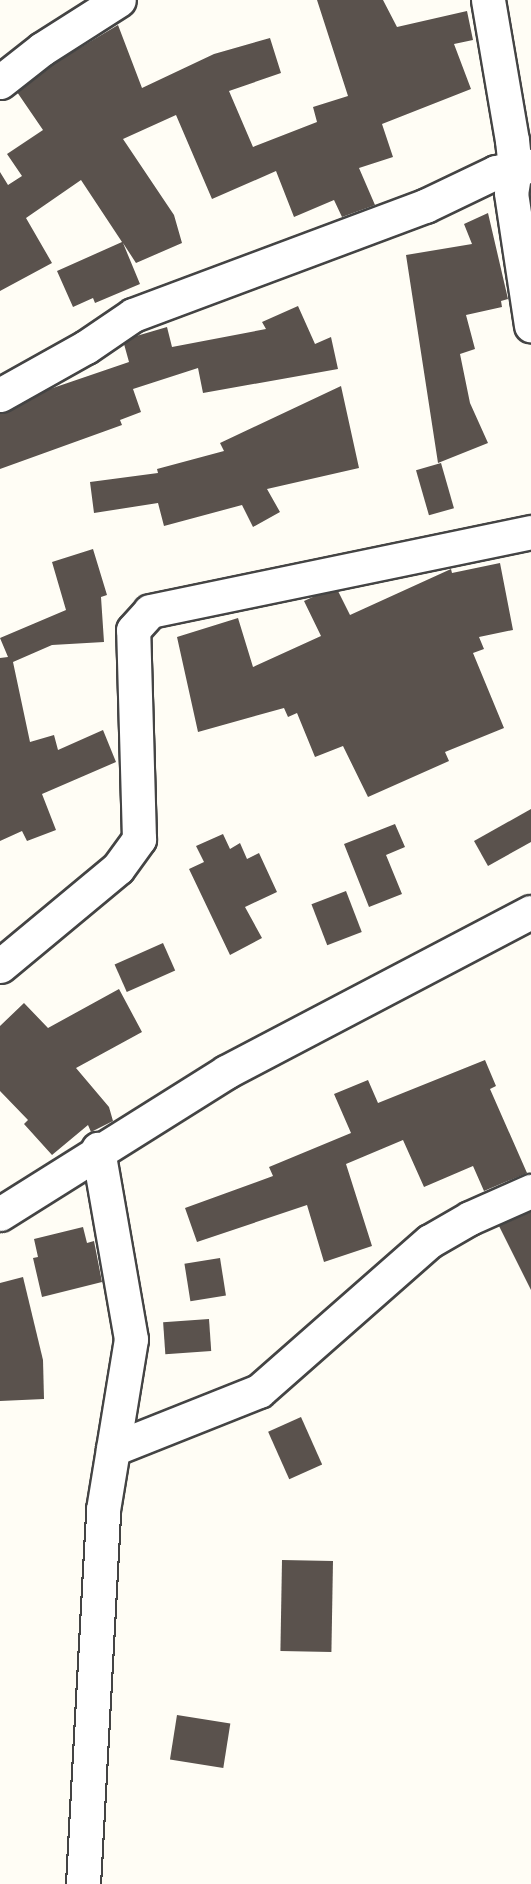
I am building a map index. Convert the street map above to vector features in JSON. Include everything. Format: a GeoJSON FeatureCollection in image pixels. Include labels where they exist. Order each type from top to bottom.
{"type":"FeatureCollection","features":[{"type":"Feature","properties":{"kind":"street"},"geometry":{"type":"LineString","coordinates":[[0,82],[42,49],[119,0]]}},
{"type":"Feature","properties":{"kind":"street"},"geometry":{"type":"LineString","coordinates":[[488,0],[523,167],[511,193],[531,325]]}},
{"type":"Feature","properties":{"kind":"street"},"geometry":{"type":"LineString","coordinates":[[0,395],[86,346],[133,315],[425,206],[496,172],[523,167]]}},
{"type":"Feature","properties":{"kind":"street"},"geometry":{"type":"LineString","coordinates":[[0,966],[118,868],[139,839],[133,630],[150,611],[531,532]]}},
{"type":"Feature","properties":{"kind":"street"},"geometry":{"type":"LineString","coordinates":[[0,1214],[98,1149],[226,1072],[531,912]]}},
{"type":"Feature","properties":{"kind":"street"},"geometry":{"type":"LineString","coordinates":[[83,1884],[104,1510],[131,1339],[98,1149]]}},
{"type":"Feature","properties":{"kind":"street"},"geometry":{"type":"LineString","coordinates":[[113,1449],[260,1391],[430,1241],[470,1218],[531,1191]]}},
{"type":"Feature","properties":{"kind":"building"},"geometry":{"type":"Polygon","coordinates":[[[317,0],[383,0],[397,27],[467,11],[473,40],[454,44],[471,89],[382,124],[393,157],[359,168],[375,205],[342,217],[334,200],[294,217],[276,171],[212,199],[176,115],[123,139],[174,215],[182,243],[136,263],[123,243],[140,284],[95,303],[93,298],[73,307],[57,271],[122,242],[81,180],[26,218],[52,263],[0,291],[0,172],[8,185],[22,176],[7,154],[43,130],[17,92],[53,64],[118,25],[142,88],[214,54],[270,38],[281,73],[229,91],[253,147],[317,122],[313,107],[348,96],[317,0]]]}},
{"type":"Feature","properties":{"kind":"building"},"geometry":{"type":"Polygon","coordinates":[[[488,213],[508,299],[501,301],[502,307],[466,315],[475,349],[460,354],[470,403],[488,443],[438,463],[406,255],[472,244],[464,224],[488,213]]]}},
{"type":"Feature","properties":{"kind":"building"},"geometry":{"type":"Polygon","coordinates":[[[298,306],[315,344],[331,337],[338,369],[203,393],[198,368],[133,389],[141,412],[120,420],[122,425],[0,469],[0,414],[47,390],[129,362],[124,344],[133,337],[167,327],[172,347],[266,329],[262,322],[298,306]]]}},
{"type":"Feature","properties":{"kind":"building"},"geometry":{"type":"Polygon","coordinates":[[[341,386],[359,468],[267,489],[280,512],[253,527],[242,505],[164,526],[158,503],[94,513],[90,482],[158,473],[157,469],[224,451],[220,443],[341,386]]]}},
{"type":"Feature","properties":{"kind":"building"},"geometry":{"type":"Polygon","coordinates":[[[441,463],[454,508],[429,515],[416,470],[441,463]]]}},
{"type":"Feature","properties":{"kind":"building"},"geometry":{"type":"Polygon","coordinates":[[[93,549],[107,595],[101,597],[104,642],[52,645],[13,662],[30,742],[54,735],[58,750],[103,730],[116,762],[42,794],[56,830],[27,841],[22,831],[0,841],[0,658],[8,657],[0,638],[66,610],[52,562],[93,549]]]}},
{"type":"Feature","properties":{"kind":"building"},"geometry":{"type":"Polygon","coordinates":[[[500,563],[513,630],[479,637],[484,649],[473,653],[504,728],[445,752],[449,761],[368,797],[343,746],[315,757],[297,713],[288,717],[284,708],[198,732],[177,637],[238,618],[253,667],[321,636],[304,601],[315,596],[338,591],[350,615],[451,569],[452,573],[500,563]]]}},
{"type":"Feature","properties":{"kind":"building"},"geometry":{"type":"Polygon","coordinates":[[[531,809],[531,842],[488,866],[474,841],[531,809]]]}},
{"type":"Feature","properties":{"kind":"building"},"geometry":{"type":"Polygon","coordinates":[[[395,824],[405,847],[386,855],[402,894],[369,907],[344,844],[395,824]]]}},
{"type":"Feature","properties":{"kind":"building"},"geometry":{"type":"Polygon","coordinates":[[[223,834],[230,849],[240,843],[247,859],[259,853],[277,892],[245,907],[262,938],[230,955],[189,869],[204,862],[196,846],[223,834]]]}},
{"type":"Feature","properties":{"kind":"building"},"geometry":{"type":"Polygon","coordinates":[[[346,891],[362,932],[327,945],[311,904],[346,891]]]}},
{"type":"Feature","properties":{"kind":"building"},"geometry":{"type":"Polygon","coordinates":[[[163,943],[175,970],[127,992],[115,965],[163,943]]]}},
{"type":"Feature","properties":{"kind":"building"},"geometry":{"type":"Polygon","coordinates":[[[119,989],[142,1032],[76,1068],[109,1107],[113,1121],[91,1132],[88,1125],[52,1155],[24,1124],[28,1120],[0,1091],[0,1026],[24,1003],[48,1028],[119,989]]]}},
{"type":"Feature","properties":{"kind":"building"},"geometry":{"type":"Polygon","coordinates":[[[485,1060],[496,1086],[490,1089],[527,1173],[484,1191],[473,1166],[424,1187],[403,1140],[346,1164],[372,1246],[324,1262],[307,1205],[197,1242],[185,1208],[273,1176],[269,1167],[351,1133],[334,1094],[368,1080],[378,1103],[485,1060]]]}},
{"type":"Feature","properties":{"kind":"building"},"geometry":{"type":"Polygon","coordinates":[[[531,1212],[531,1290],[499,1226],[531,1212]]]}},
{"type":"Feature","properties":{"kind":"building"},"geometry":{"type":"Polygon","coordinates":[[[83,1227],[87,1243],[94,1241],[102,1282],[42,1297],[33,1258],[38,1257],[34,1239],[83,1227]]]}},
{"type":"Feature","properties":{"kind":"building"},"geometry":{"type":"Polygon","coordinates":[[[220,1258],[226,1296],[190,1301],[184,1264],[220,1258]]]}},
{"type":"Feature","properties":{"kind":"building"},"geometry":{"type":"Polygon","coordinates":[[[23,1277],[43,1360],[44,1399],[0,1401],[0,1283],[23,1277]]]}},
{"type":"Feature","properties":{"kind":"building"},"geometry":{"type":"Polygon","coordinates":[[[209,1319],[211,1351],[165,1354],[163,1322],[209,1319]]]}},
{"type":"Feature","properties":{"kind":"building"},"geometry":{"type":"Polygon","coordinates":[[[301,1417],[322,1465],[289,1479],[268,1432],[301,1417]]]}},
{"type":"Feature","properties":{"kind":"building"},"geometry":{"type":"Polygon","coordinates":[[[282,1560],[333,1561],[331,1652],[280,1651],[282,1560]]]}},
{"type":"Feature","properties":{"kind":"building"},"geometry":{"type":"Polygon","coordinates":[[[177,1715],[230,1723],[223,1768],[170,1759],[177,1715]]]}}]}
